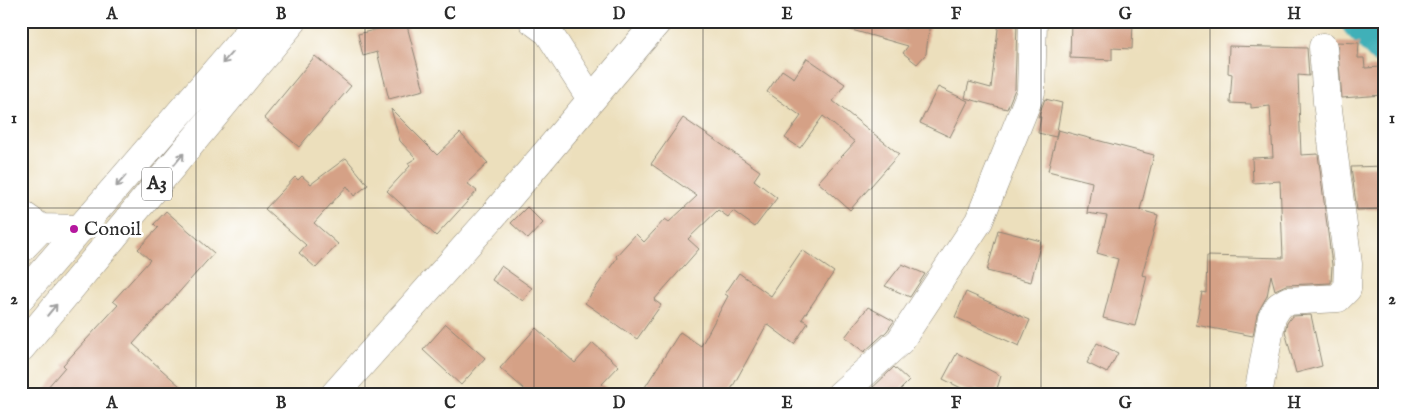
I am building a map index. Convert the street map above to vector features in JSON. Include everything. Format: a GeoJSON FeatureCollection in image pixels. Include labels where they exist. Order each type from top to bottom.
{"type":"FeatureCollection","features":[{"type":"Feature","properties":{"kind":"main road","name":"A3"},"geometry":{"type":"LineString","coordinates":[[21,297],[259,21]]}},
{"type":"Feature","properties":{"kind":"main road"},"geometry":{"type":"LineString","coordinates":[[533,21],[548,32],[591,99]]}},
{"type":"Feature","properties":{"kind":"main road"},"geometry":{"type":"LineString","coordinates":[[334,395],[491,218],[591,99],[646,38],[658,21]]}},
{"type":"Feature","properties":{"kind":"main road"},"geometry":{"type":"LineString","coordinates":[[840,395],[900,341],[979,221],[1031,92],[1033,21]]}},
{"type":"Feature","properties":{"kind":"main road","name":"A3"},"geometry":{"type":"LineString","coordinates":[[21,348],[286,24]]}},
{"type":"Feature","properties":{"kind":"main road"},"geometry":{"type":"LineString","coordinates":[[1258,395],[1272,316],[1279,306],[1287,301],[1338,298],[1347,289],[1348,264],[1327,102],[1323,47]]}},
{"type":"Feature","properties":{"kind":"main road"},"geometry":{"type":"LineString","coordinates":[[21,249],[31,221],[80,229]]}},
{"type":"Feature","properties":{"kind":"building"},"geometry":{"type":"Polygon","coordinates":[[[839,21],[879,21],[906,29],[907,21],[930,21],[926,54],[917,64],[903,53],[908,46],[838,26],[839,21]]]}},
{"type":"Feature","properties":{"kind":"building"},"geometry":{"type":"Polygon","coordinates":[[[999,21],[1017,21],[1015,89],[1007,109],[965,98],[969,82],[991,88],[999,21]]]}},
{"type":"Feature","properties":{"kind":"building"},"geometry":{"type":"Polygon","coordinates":[[[1071,21],[1133,21],[1132,49],[1112,48],[1112,60],[1070,58],[1071,21]]]}},
{"type":"Feature","properties":{"kind":"building"},"geometry":{"type":"Polygon","coordinates":[[[406,22],[424,90],[389,99],[377,52],[363,56],[358,34],[406,22]]]}},
{"type":"Feature","properties":{"kind":"building"},"geometry":{"type":"Polygon","coordinates":[[[1337,42],[1359,43],[1358,58],[1364,58],[1365,68],[1381,67],[1383,95],[1342,98],[1337,42]]]}},
{"type":"Feature","properties":{"kind":"building"},"geometry":{"type":"Polygon","coordinates":[[[1229,46],[1307,48],[1309,76],[1298,75],[1301,155],[1318,154],[1332,265],[1331,283],[1286,285],[1275,290],[1271,275],[1267,296],[1257,314],[1253,336],[1196,325],[1202,292],[1206,293],[1207,256],[1283,258],[1280,181],[1253,183],[1252,158],[1273,157],[1270,106],[1251,108],[1251,104],[1230,103],[1232,74],[1228,73],[1229,46]]]}},
{"type":"Feature","properties":{"kind":"building"},"geometry":{"type":"Polygon","coordinates":[[[315,56],[351,86],[299,147],[264,118],[315,56]]]}},
{"type":"Feature","properties":{"kind":"building"},"geometry":{"type":"Polygon","coordinates":[[[807,58],[845,84],[833,101],[899,154],[850,210],[818,182],[855,142],[823,116],[800,148],[785,138],[801,116],[767,92],[782,70],[794,78],[807,58]]]}},
{"type":"Feature","properties":{"kind":"building"},"geometry":{"type":"Polygon","coordinates":[[[938,87],[968,101],[950,137],[920,123],[938,87]]]}},
{"type":"Feature","properties":{"kind":"building"},"geometry":{"type":"Polygon","coordinates":[[[1045,99],[1062,103],[1056,137],[1038,133],[1041,117],[1038,117],[1045,99]]]}},
{"type":"Feature","properties":{"kind":"building"},"geometry":{"type":"Polygon","coordinates":[[[391,109],[437,155],[460,133],[488,163],[467,183],[477,191],[436,236],[387,191],[410,166],[408,163],[416,158],[400,141],[391,109]]]}},
{"type":"Feature","properties":{"kind":"building"},"geometry":{"type":"Polygon","coordinates":[[[683,118],[760,171],[754,180],[777,198],[755,227],[733,211],[728,217],[718,210],[688,239],[699,249],[654,300],[661,305],[637,339],[585,303],[617,258],[616,256],[636,234],[644,242],[665,219],[669,222],[697,196],[651,164],[683,118]]]}},
{"type":"Feature","properties":{"kind":"building"},"geometry":{"type":"Polygon","coordinates":[[[1058,130],[1154,155],[1140,210],[1158,215],[1142,275],[1147,276],[1135,326],[1103,318],[1118,259],[1097,253],[1107,216],[1087,213],[1092,182],[1048,171],[1058,130]]]}},
{"type":"Feature","properties":{"kind":"building"},"geometry":{"type":"Polygon","coordinates":[[[346,158],[368,185],[354,196],[347,186],[314,223],[338,244],[316,268],[299,253],[306,245],[265,209],[295,177],[298,180],[302,176],[311,184],[346,158]]]}},
{"type":"Feature","properties":{"kind":"building"},"geometry":{"type":"Polygon","coordinates":[[[1385,166],[1385,209],[1357,210],[1351,167],[1385,166]]]}},
{"type":"Feature","properties":{"kind":"building"},"geometry":{"type":"Polygon","coordinates":[[[527,207],[543,223],[528,239],[511,223],[527,207]]]}},
{"type":"Feature","properties":{"kind":"building"},"geometry":{"type":"Polygon","coordinates":[[[166,211],[214,253],[133,344],[190,395],[41,395],[65,367],[63,365],[118,305],[113,301],[150,260],[138,249],[158,228],[154,224],[166,211]]]}},
{"type":"Feature","properties":{"kind":"building"},"geometry":{"type":"Polygon","coordinates":[[[998,230],[1041,241],[1031,282],[987,271],[998,230]]]}},
{"type":"Feature","properties":{"kind":"building"},"geometry":{"type":"Polygon","coordinates":[[[802,250],[834,272],[802,319],[808,323],[794,344],[767,324],[728,395],[640,395],[680,332],[701,346],[728,296],[725,294],[739,273],[771,296],[802,250]]]}},
{"type":"Feature","properties":{"kind":"building"},"geometry":{"type":"Polygon","coordinates":[[[902,264],[925,274],[910,297],[885,286],[902,264]]]}},
{"type":"Feature","properties":{"kind":"building"},"geometry":{"type":"Polygon","coordinates":[[[501,266],[532,288],[523,301],[492,280],[501,266]]]}},
{"type":"Feature","properties":{"kind":"building"},"geometry":{"type":"Polygon","coordinates":[[[966,292],[1030,320],[1019,346],[955,317],[966,292]]]}},
{"type":"Feature","properties":{"kind":"building"},"geometry":{"type":"Polygon","coordinates":[[[868,307],[894,321],[887,331],[864,352],[845,337],[868,307]]]}},
{"type":"Feature","properties":{"kind":"building"},"geometry":{"type":"Polygon","coordinates":[[[1311,315],[1322,366],[1296,373],[1285,331],[1287,323],[1292,316],[1311,315]]]}},
{"type":"Feature","properties":{"kind":"building"},"geometry":{"type":"Polygon","coordinates":[[[446,324],[485,358],[461,385],[423,350],[446,324]]]}},
{"type":"Feature","properties":{"kind":"building"},"geometry":{"type":"Polygon","coordinates":[[[536,328],[575,363],[593,343],[619,366],[602,384],[614,395],[531,395],[500,368],[536,328]]]}},
{"type":"Feature","properties":{"kind":"building"},"geometry":{"type":"Polygon","coordinates":[[[1097,343],[1118,353],[1107,373],[1087,363],[1097,343]]]}},
{"type":"Feature","properties":{"kind":"building"},"geometry":{"type":"Polygon","coordinates":[[[957,353],[1001,376],[995,395],[976,389],[973,394],[943,379],[957,353]]]}},
{"type":"Feature","properties":{"kind":"building"},"geometry":{"type":"Polygon","coordinates":[[[894,367],[909,381],[895,395],[865,395],[894,367]]]}},
{"type":"Feature","properties":{"kind":"waterway"},"geometry":{"type":"LineString","coordinates":[[1360,21],[1385,47]]}},
{"type":"Feature","properties":{"kind":"place","name":"Conoil"},"geometry":{"type":"Point","coordinates":[74,229]}}]}
